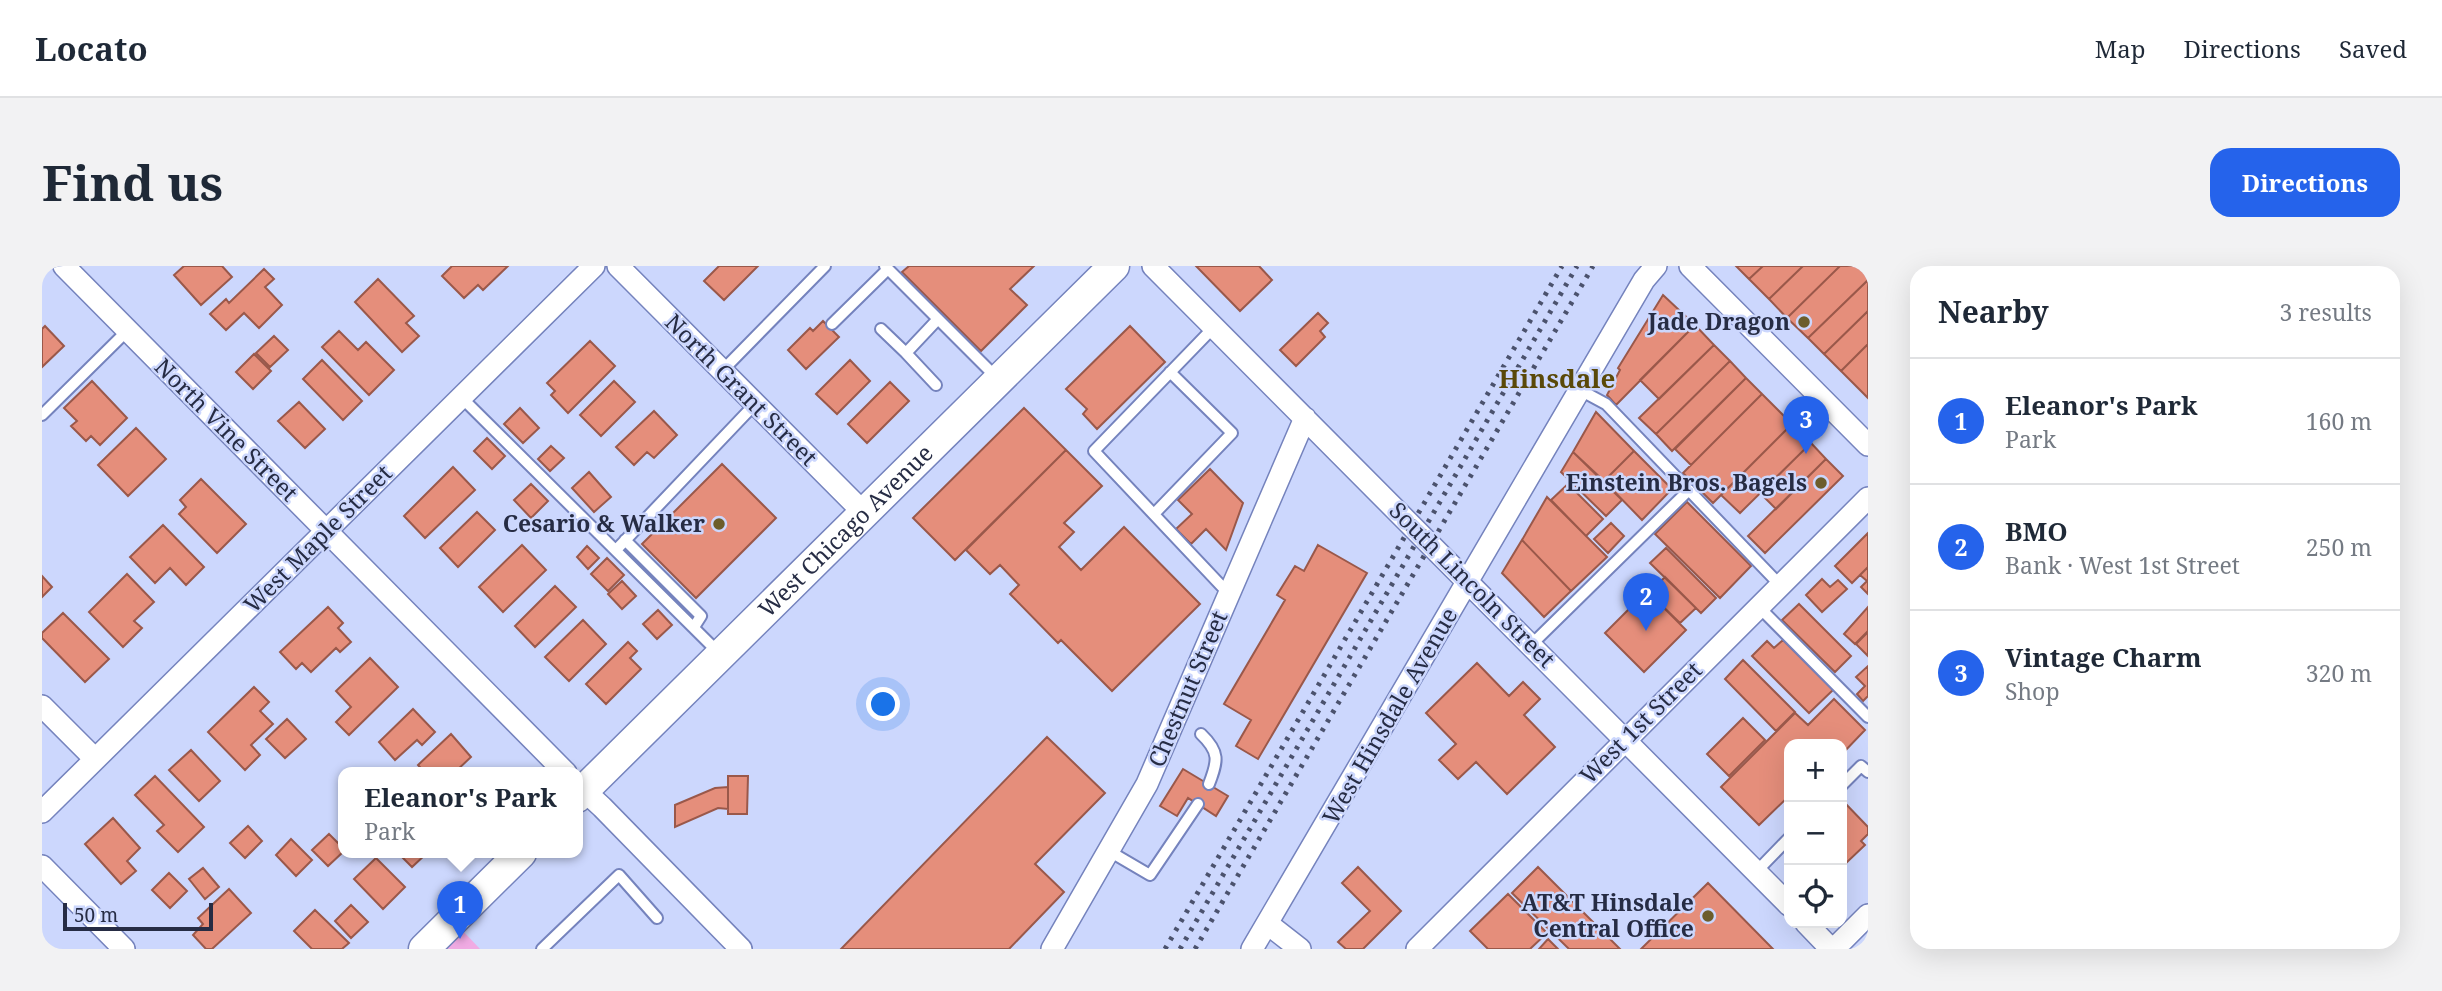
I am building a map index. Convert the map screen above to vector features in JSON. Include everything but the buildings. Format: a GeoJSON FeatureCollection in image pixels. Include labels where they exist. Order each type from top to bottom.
{"type":"FeatureCollection","features":[{"type":"Feature","properties":{"kind":"main road","name":"West Chicago Avenue"},"geometry":{"type":"LineString","coordinates":[[583,780],[721,654],[1114,266]]}},
{"type":"Feature","properties":{"kind":"main road"},"geometry":{"type":"LineString","coordinates":[[424,949],[516,858]]}},
{"type":"Feature","properties":{"kind":"street","name":"North Vine Street"},"geometry":{"type":"LineString","coordinates":[[64,266],[557,767]]}},
{"type":"Feature","properties":{"kind":"street","name":"West Maple Street"},"geometry":{"type":"LineString","coordinates":[[42,812],[594,266]]}},
{"type":"Feature","properties":{"kind":"street","name":"North Grant Street"},"geometry":{"type":"LineString","coordinates":[[618,266],[863,513]]}},
{"type":"Feature","properties":{"kind":"street","name":"South Lincoln Street"},"geometry":{"type":"LineString","coordinates":[[1153,266],[1784,900]]}},
{"type":"Feature","properties":{"kind":"street","name":"West Hinsdale Avenue"},"geometry":{"type":"LineString","coordinates":[[1252,949],[1644,280],[1656,266]]}},
{"type":"Feature","properties":{"kind":"street"},"geometry":{"type":"LineString","coordinates":[[1690,266],[1868,446]]}},
{"type":"Feature","properties":{"kind":"street","name":"Chestnut Street"},"geometry":{"type":"LineString","coordinates":[[1052,949],[1147,784],[1305,418]]}},
{"type":"Feature","properties":{"kind":"street","name":"West 1st Street"},"geometry":{"type":"LineString","coordinates":[[1417,949],[1625,738],[1868,498]]}},
{"type":"Feature","properties":{"kind":"street"},"geometry":{"type":"LineString","coordinates":[[42,706],[95,760]]}},
{"type":"Feature","properties":{"kind":"street","name":"North Vine Street"},"geometry":{"type":"LineString","coordinates":[[583,792],[602,807],[741,949]]}},
{"type":"Feature","properties":{"kind":"street"},"geometry":{"type":"LineString","coordinates":[[42,866],[124,949]]}},
{"type":"Feature","properties":{"kind":"street"},"geometry":{"type":"LineString","coordinates":[[1811,928],[1832,949],[1868,915]]}},
{"type":"Feature","properties":{"kind":"street"},"geometry":{"type":"LineString","coordinates":[[1268,923],[1300,949]]}},
{"type":"Feature","properties":{"kind":"lane"},"geometry":{"type":"LineString","coordinates":[[722,371],[825,266]]}},
{"type":"Feature","properties":{"kind":"lane"},"geometry":{"type":"LineString","coordinates":[[832,324],[887,267],[999,380]]}},
{"type":"Feature","properties":{"kind":"lane"},"geometry":{"type":"LineString","coordinates":[[906,353],[938,319]]}},
{"type":"Feature","properties":{"kind":"lane"},"geometry":{"type":"LineString","coordinates":[[1214,327],[1094,451],[1229,594]]}},
{"type":"Feature","properties":{"kind":"lane"},"geometry":{"type":"LineString","coordinates":[[881,329],[936,385]]}},
{"type":"Feature","properties":{"kind":"lane"},"geometry":{"type":"LineString","coordinates":[[42,415],[128,330]]}},
{"type":"Feature","properties":{"kind":"lane"},"geometry":{"type":"LineString","coordinates":[[1154,514],[1232,433],[1170,372]]}},
{"type":"Feature","properties":{"kind":"lane"},"geometry":{"type":"LineString","coordinates":[[1580,390],[1606,404],[1780,585]]}},
{"type":"Feature","properties":{"kind":"lane"},"geometry":{"type":"LineString","coordinates":[[461,397],[721,654]]}},
{"type":"Feature","properties":{"kind":"lane"},"geometry":{"type":"LineString","coordinates":[[616,550],[755,404]]}},
{"type":"Feature","properties":{"kind":"lane"},"geometry":{"type":"LineString","coordinates":[[1531,645],[1689,490]]}},
{"type":"Feature","properties":{"kind":"lane"},"geometry":{"type":"LineString","coordinates":[[625,540],[701,615],[694,627]]}},
{"type":"Feature","properties":{"kind":"lane"},"geometry":{"type":"LineString","coordinates":[[1758,606],[1868,717]]}},
{"type":"Feature","properties":{"kind":"lane"},"geometry":{"type":"LineString","coordinates":[[1201,734],[1216,754],[1216,765],[1209,784]]}},
{"type":"Feature","properties":{"kind":"lane"},"geometry":{"type":"LineString","coordinates":[[1847,780],[1861,766],[1868,772]]}},
{"type":"Feature","properties":{"kind":"lane"},"geometry":{"type":"LineString","coordinates":[[1109,851],[1150,875],[1198,804]]}},
{"type":"Feature","properties":{"kind":"lane"},"geometry":{"type":"LineString","coordinates":[[1757,871],[1784,843]]}},
{"type":"Feature","properties":{"kind":"lane"},"geometry":{"type":"LineString","coordinates":[[542,949],[619,875],[657,918]]}},
{"type":"Feature","properties":{"kind":"shaded area"},"geometry":{"type":"Polygon","coordinates":[[[460,928],[480,949],[439,949],[460,928]]]}},
{"type":"Feature","properties":{"kind":"railway"},"geometry":{"type":"LineString","coordinates":[[1165,949],[1562,266]]}},
{"type":"Feature","properties":{"kind":"railway"},"geometry":{"type":"LineString","coordinates":[[1180,949],[1577,266]]}},
{"type":"Feature","properties":{"kind":"railway"},"geometry":{"type":"LineString","coordinates":[[1195,949],[1593,266]]}},
{"type":"Feature","properties":{"kind":"place","name":"Jade Dragon"},"geometry":{"type":"Point","coordinates":[1804,322]}},
{"type":"Feature","properties":{"kind":"place","name":"Vintage Charm"},"geometry":{"type":"Point","coordinates":[1806,454]}},
{"type":"Feature","properties":{"kind":"place","name":"Einstein Bros. Bagels"},"geometry":{"type":"Point","coordinates":[1821,483]}},
{"type":"Feature","properties":{"kind":"place","name":"Cesario & Walker"},"geometry":{"type":"Point","coordinates":[719,524]}},
{"type":"Feature","properties":{"kind":"place","name":"BMO"},"geometry":{"type":"Point","coordinates":[1646,631]}},
{"type":"Feature","properties":{"kind":"place","name":"AT&T Hinsdale Central Office"},"geometry":{"type":"Point","coordinates":[1708,916]}},
{"type":"Feature","properties":{"kind":"place","name":"Eleanor's Park"},"geometry":{"type":"Point","coordinates":[460,939]}},
{"type":"Feature","properties":{"kind":"district","name":"Hinsdale"},"geometry":{"type":"Point","coordinates":[1557,379]}}]}
